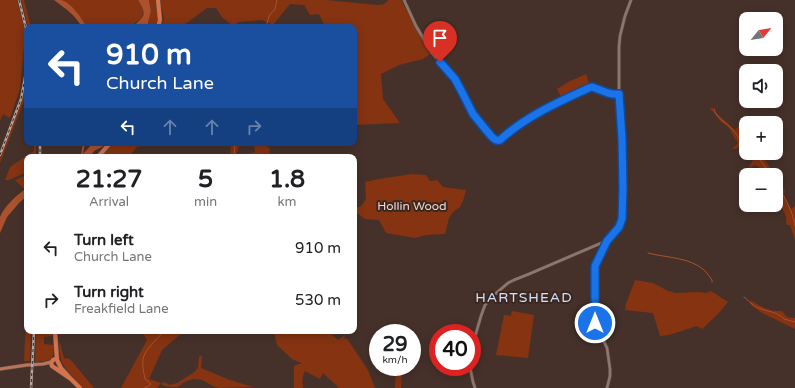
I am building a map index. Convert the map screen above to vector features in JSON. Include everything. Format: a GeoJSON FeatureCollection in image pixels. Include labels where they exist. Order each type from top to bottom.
{"type":"FeatureCollection","features":[{"type":"Feature","properties":{"kind":"highway"},"geometry":{"type":"LineString","coordinates":[[158,0],[160,20],[159,24]]}},
{"type":"Feature","properties":{"kind":"highway"},"geometry":{"type":"LineString","coordinates":[[101,154],[107,146]]}},
{"type":"Feature","properties":{"kind":"highway"},"geometry":{"type":"LineString","coordinates":[[55,334],[55,363],[80,388]]}},
{"type":"Feature","properties":{"kind":"main road"},"geometry":{"type":"LineString","coordinates":[[0,369],[55,363]]}},
{"type":"Feature","properties":{"kind":"street"},"geometry":{"type":"LineString","coordinates":[[404,0],[416,26],[432,53],[455,79],[473,114],[494,140],[500,140],[522,122],[589,88],[592,87],[613,94],[619,94]]}},
{"type":"Feature","properties":{"kind":"street"},"geometry":{"type":"LineString","coordinates":[[607,388],[610,369],[607,348],[595,323],[595,266],[607,241],[619,227],[622,219],[622,164],[618,58],[620,36],[631,0]]}},
{"type":"Feature","properties":{"kind":"street"},"geometry":{"type":"LineString","coordinates":[[479,324],[484,306],[508,283],[607,241]]}},
{"type":"Feature","properties":{"kind":"street"},"geometry":{"type":"LineString","coordinates":[[472,376],[475,388]]}},
{"type":"Feature","properties":{"kind":"green space"},"geometry":{"type":"Polygon","coordinates":[[[0,0],[17,0],[24,27],[20,89],[10,118],[3,114],[0,121],[0,0]]]}},
{"type":"Feature","properties":{"kind":"green space"},"geometry":{"type":"Polygon","coordinates":[[[21,0],[24,0],[30,24],[27,24],[21,0]]]}},
{"type":"Feature","properties":{"kind":"green space"},"geometry":{"type":"Polygon","coordinates":[[[62,0],[138,0],[141,4],[143,15],[142,18],[135,24],[85,24],[75,10],[62,0]]]}},
{"type":"Feature","properties":{"kind":"green space"},"geometry":{"type":"Polygon","coordinates":[[[149,0],[157,0],[159,21],[156,24],[148,24],[151,11],[149,0]]]}},
{"type":"Feature","properties":{"kind":"green space"},"geometry":{"type":"Polygon","coordinates":[[[160,0],[326,0],[381,5],[388,0],[401,0],[430,54],[423,59],[399,65],[381,74],[383,99],[400,123],[357,125],[357,24],[324,24],[319,14],[310,15],[304,5],[290,4],[274,24],[262,20],[230,24],[222,17],[216,8],[207,8],[185,24],[162,24],[164,19],[160,0]]]}},
{"type":"Feature","properties":{"kind":"green space"},"geometry":{"type":"Polygon","coordinates":[[[586,74],[590,86],[562,99],[557,89],[586,74]]]}},
{"type":"Feature","properties":{"kind":"green space"},"geometry":{"type":"Polygon","coordinates":[[[24,87],[24,101],[0,163],[0,159],[22,99],[24,87]]]}},
{"type":"Feature","properties":{"kind":"green space"},"geometry":{"type":"Polygon","coordinates":[[[710,108],[713,108],[714,111],[735,130],[739,126],[739,147],[736,149],[732,149],[738,143],[730,129],[721,122],[710,108]]]}},
{"type":"Feature","properties":{"kind":"green space"},"geometry":{"type":"Polygon","coordinates":[[[34,146],[36,146],[36,154],[30,154],[34,151],[34,146]]]}},
{"type":"Feature","properties":{"kind":"green space"},"geometry":{"type":"Polygon","coordinates":[[[109,146],[138,146],[131,154],[102,154],[109,146]]]}},
{"type":"Feature","properties":{"kind":"green space"},"geometry":{"type":"Polygon","coordinates":[[[231,146],[239,146],[237,154],[230,154],[231,146]]]}},
{"type":"Feature","properties":{"kind":"green space"},"geometry":{"type":"Polygon","coordinates":[[[254,146],[266,146],[270,148],[269,154],[246,154],[255,152],[254,146]]]}},
{"type":"Feature","properties":{"kind":"green space"},"geometry":{"type":"Polygon","coordinates":[[[24,158],[24,173],[9,180],[5,180],[10,167],[24,158]]]}},
{"type":"Feature","properties":{"kind":"green space"},"geometry":{"type":"Polygon","coordinates":[[[753,160],[765,160],[770,168],[760,168],[755,165],[750,168],[749,167],[753,160]]]}},
{"type":"Feature","properties":{"kind":"green space","name":"Hollin Wood"},"geometry":{"type":"Polygon","coordinates":[[[411,174],[426,175],[430,181],[437,180],[443,187],[466,190],[460,207],[453,212],[449,218],[445,234],[426,235],[415,238],[386,233],[379,220],[365,219],[357,213],[357,208],[361,206],[366,199],[365,182],[411,174]]]}},
{"type":"Feature","properties":{"kind":"green space"},"geometry":{"type":"Polygon","coordinates":[[[24,176],[24,187],[23,188],[15,180],[24,176]]]}},
{"type":"Feature","properties":{"kind":"green space"},"geometry":{"type":"Polygon","coordinates":[[[783,188],[785,191],[786,201],[791,209],[795,206],[795,240],[790,225],[787,225],[783,210],[783,188]]]}},
{"type":"Feature","properties":{"kind":"green space"},"geometry":{"type":"Polygon","coordinates":[[[635,280],[653,283],[668,291],[676,293],[706,293],[711,291],[728,302],[702,329],[697,326],[669,335],[660,336],[653,313],[625,310],[635,280]]]}},
{"type":"Feature","properties":{"kind":"green space"},"geometry":{"type":"Polygon","coordinates":[[[750,300],[764,308],[773,311],[782,311],[787,317],[795,318],[795,329],[762,313],[751,305],[750,300]]]}},
{"type":"Feature","properties":{"kind":"green space"},"geometry":{"type":"Polygon","coordinates":[[[512,311],[534,315],[528,358],[496,355],[504,315],[511,316],[512,311]]]}},
{"type":"Feature","properties":{"kind":"green space"},"geometry":{"type":"Polygon","coordinates":[[[25,334],[31,334],[30,361],[24,361],[25,334]]]}},
{"type":"Feature","properties":{"kind":"green space"},"geometry":{"type":"Polygon","coordinates":[[[36,334],[52,334],[52,336],[44,337],[44,344],[54,345],[52,357],[45,361],[35,362],[36,334]]]}},
{"type":"Feature","properties":{"kind":"green space"},"geometry":{"type":"Polygon","coordinates":[[[143,334],[181,334],[162,350],[149,379],[161,383],[157,388],[121,388],[147,340],[143,334]]]}},
{"type":"Feature","properties":{"kind":"green space"},"geometry":{"type":"Polygon","coordinates":[[[274,334],[331,334],[338,340],[345,335],[344,338],[348,340],[368,370],[369,376],[375,388],[339,388],[323,373],[320,379],[305,371],[302,380],[303,388],[294,388],[294,366],[302,364],[292,359],[277,345],[274,334]]]}},
{"type":"Feature","properties":{"kind":"green space"},"geometry":{"type":"Polygon","coordinates":[[[60,343],[64,358],[70,359],[94,388],[83,388],[65,368],[61,360],[60,343]]]}},
{"type":"Feature","properties":{"kind":"green space"},"geometry":{"type":"Polygon","coordinates":[[[202,355],[201,368],[230,380],[253,387],[219,388],[202,380],[193,379],[184,382],[178,387],[164,386],[161,384],[164,382],[170,385],[177,383],[193,373],[198,368],[199,357],[202,355]]]}},
{"type":"Feature","properties":{"kind":"green space"},"geometry":{"type":"Polygon","coordinates":[[[396,376],[402,376],[401,388],[395,388],[396,376]]]}},
{"type":"Feature","properties":{"kind":"shaded area"},"geometry":{"type":"Polygon","coordinates":[[[54,0],[65,1],[69,4],[85,24],[80,24],[66,9],[54,0]]]}},
{"type":"Feature","properties":{"kind":"shaded area"},"geometry":{"type":"Polygon","coordinates":[[[138,0],[149,0],[151,11],[148,24],[136,24],[143,17],[143,10],[138,0]]]}},
{"type":"Feature","properties":{"kind":"shaded area"},"geometry":{"type":"Polygon","coordinates":[[[82,146],[84,146],[83,154],[81,154],[82,146]]]}},
{"type":"Feature","properties":{"kind":"shaded area"},"geometry":{"type":"Polygon","coordinates":[[[90,146],[103,146],[94,151],[92,154],[83,154],[90,146]]]}},
{"type":"Feature","properties":{"kind":"shaded area"},"geometry":{"type":"Polygon","coordinates":[[[24,190],[24,199],[7,217],[0,233],[0,217],[5,208],[24,190]]]}},
{"type":"Feature","properties":{"kind":"waterway"},"geometry":{"type":"LineString","coordinates":[[267,24],[269,16],[275,9],[277,0]]}},
{"type":"Feature","properties":{"kind":"waterway"},"geometry":{"type":"LineString","coordinates":[[714,109],[719,118],[733,130],[739,138]]}},
{"type":"Feature","properties":{"kind":"waterway"},"geometry":{"type":"LineString","coordinates":[[234,154],[235,146]]}},
{"type":"Feature","properties":{"kind":"waterway"},"geometry":{"type":"LineString","coordinates":[[760,160],[766,168]]}},
{"type":"Feature","properties":{"kind":"waterway"},"geometry":{"type":"LineString","coordinates":[[783,195],[790,209],[795,226]]}},
{"type":"Feature","properties":{"kind":"waterway"},"geometry":{"type":"LineString","coordinates":[[648,253],[678,258],[692,263],[704,270],[712,282]]}},
{"type":"Feature","properties":{"kind":"waterway"},"geometry":{"type":"LineString","coordinates":[[744,297],[756,307],[795,322]]}},
{"type":"Feature","properties":{"kind":"waterway"},"geometry":{"type":"LineString","coordinates":[[144,388],[151,384],[145,379],[143,365],[144,356],[148,348],[161,334]]}},
{"type":"Feature","properties":{"kind":"railway"},"geometry":{"type":"LineString","coordinates":[[19,0],[25,24]]}},
{"type":"Feature","properties":{"kind":"railway"},"geometry":{"type":"LineString","coordinates":[[0,155],[21,99],[24,83]]}},
{"type":"Feature","properties":{"kind":"railway"},"geometry":{"type":"LineString","coordinates":[[40,146],[40,154]]}},
{"type":"Feature","properties":{"kind":"railway"},"geometry":{"type":"LineString","coordinates":[[31,388],[34,334]]}},
{"type":"Feature","properties":{"kind":"district","name":"HARTSHEAD"},"geometry":{"type":"Point","coordinates":[524,297]}},
{"type":"Feature","properties":{"kind":"route"},"geometry":{"type":"LineString","coordinates":[[440,62],[455,79],[473,114],[494,140],[497,141],[522,122],[572,95],[589,88],[592,87],[605,92],[619,94],[622,138],[622,219],[619,227],[607,241],[596,262],[595,323]]}}]}
